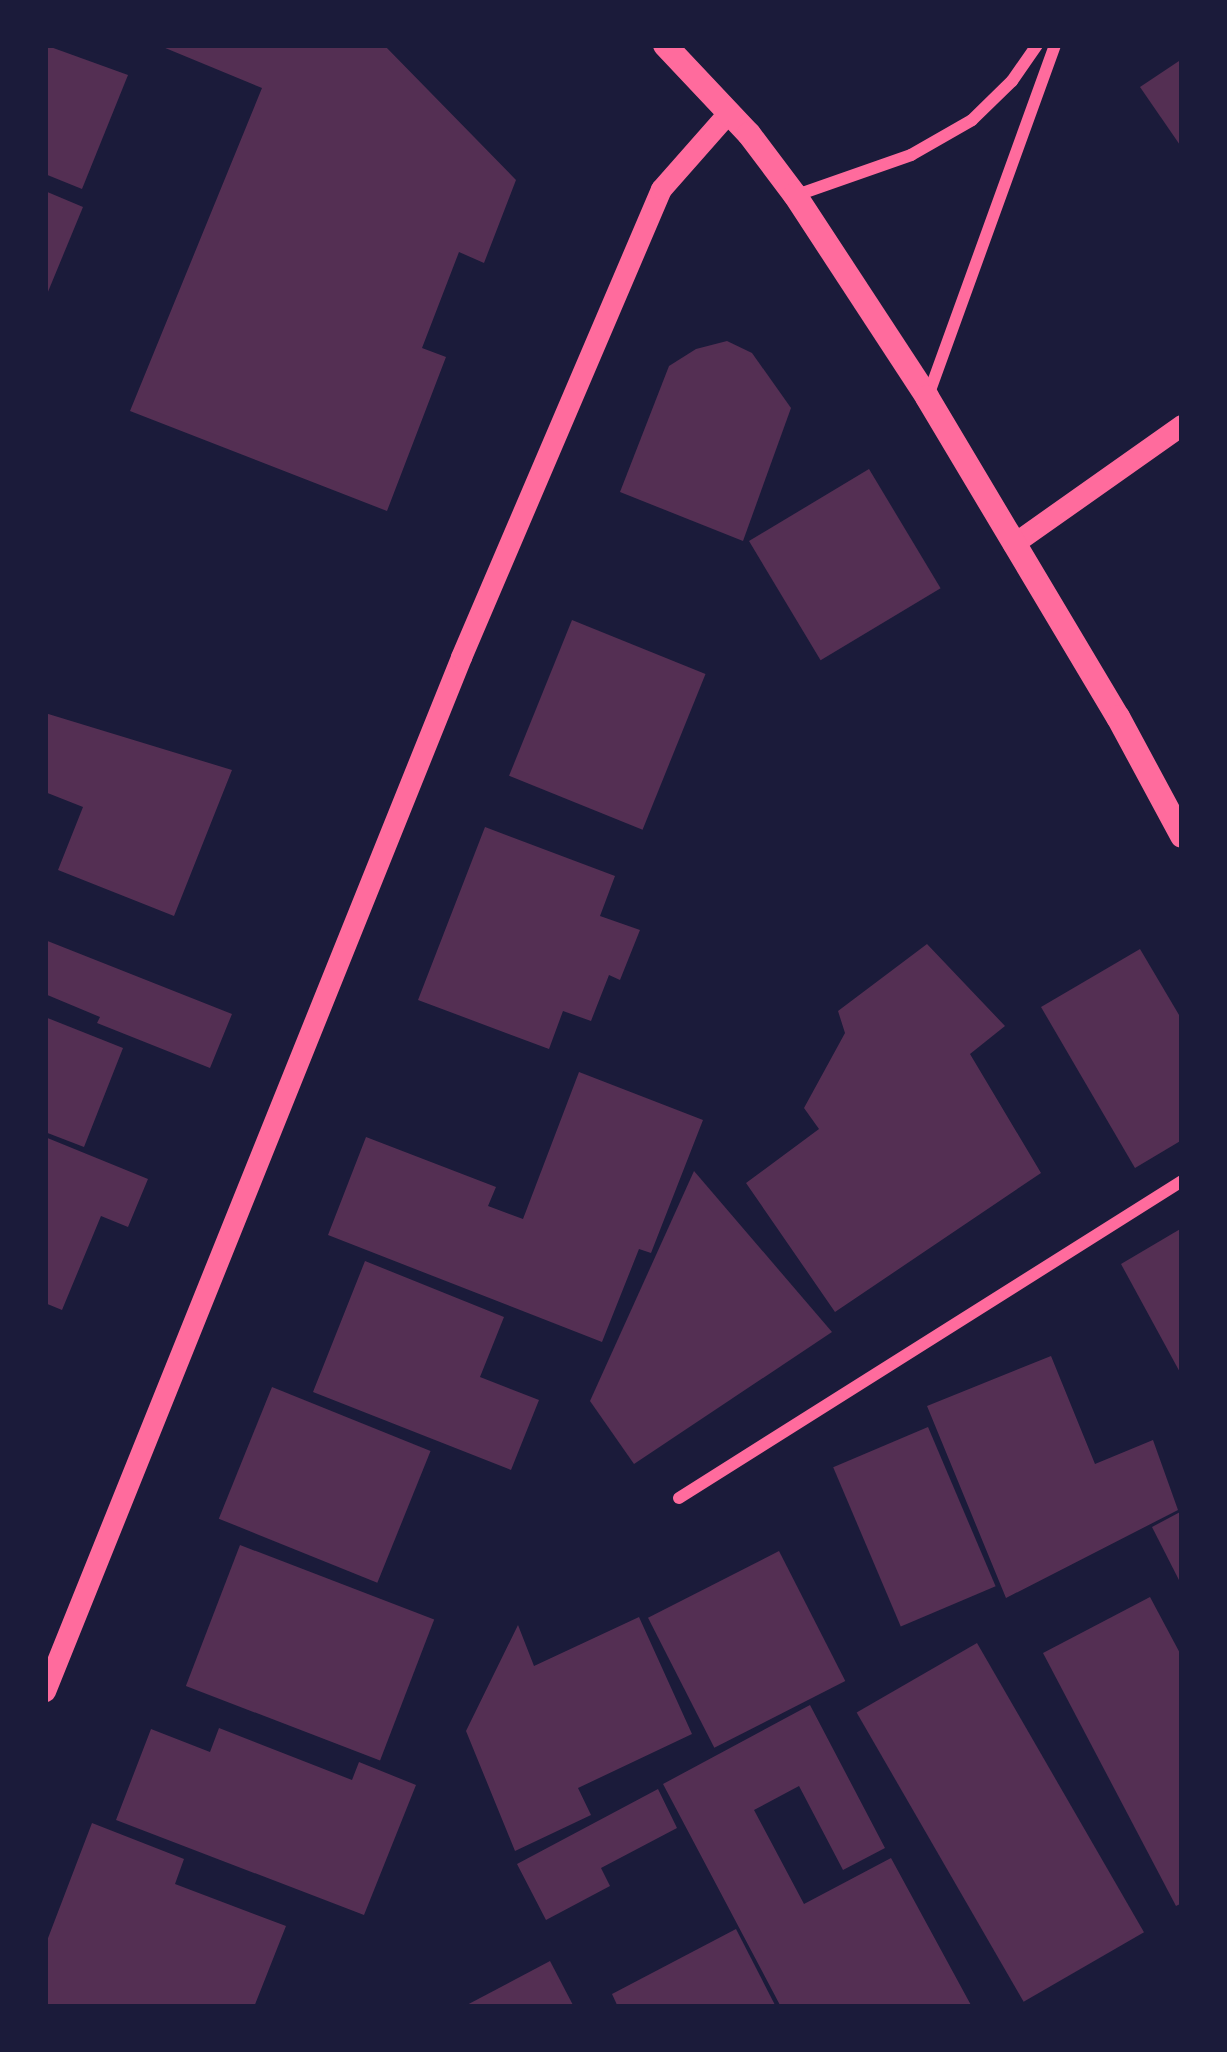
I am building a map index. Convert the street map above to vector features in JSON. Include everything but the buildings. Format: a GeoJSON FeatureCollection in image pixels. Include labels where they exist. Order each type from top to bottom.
{"type":"FeatureCollection","features":[{"type":"Feature","properties":{"kind":"main road"},"geometry":{"type":"LineString","coordinates":[[665,45],[729,112],[796,196],[927,397],[1182,836]]}},
{"type":"Feature","properties":{"kind":"street"},"geometry":{"type":"LineString","coordinates":[[796,196],[911,155],[971,120],[1012,80],[1037,45]]}},
{"type":"Feature","properties":{"kind":"street"},"geometry":{"type":"LineString","coordinates":[[927,397],[1055,45]]}},
{"type":"Feature","properties":{"kind":"street"},"geometry":{"type":"LineString","coordinates":[[45,1690],[461,657],[661,189],[729,112]]}},
{"type":"Feature","properties":{"kind":"street"},"geometry":{"type":"LineString","coordinates":[[1013,544],[1182,425]]}},
{"type":"Feature","properties":{"kind":"street"},"geometry":{"type":"LineString","coordinates":[[680,1498],[1182,1180]]}}]}
